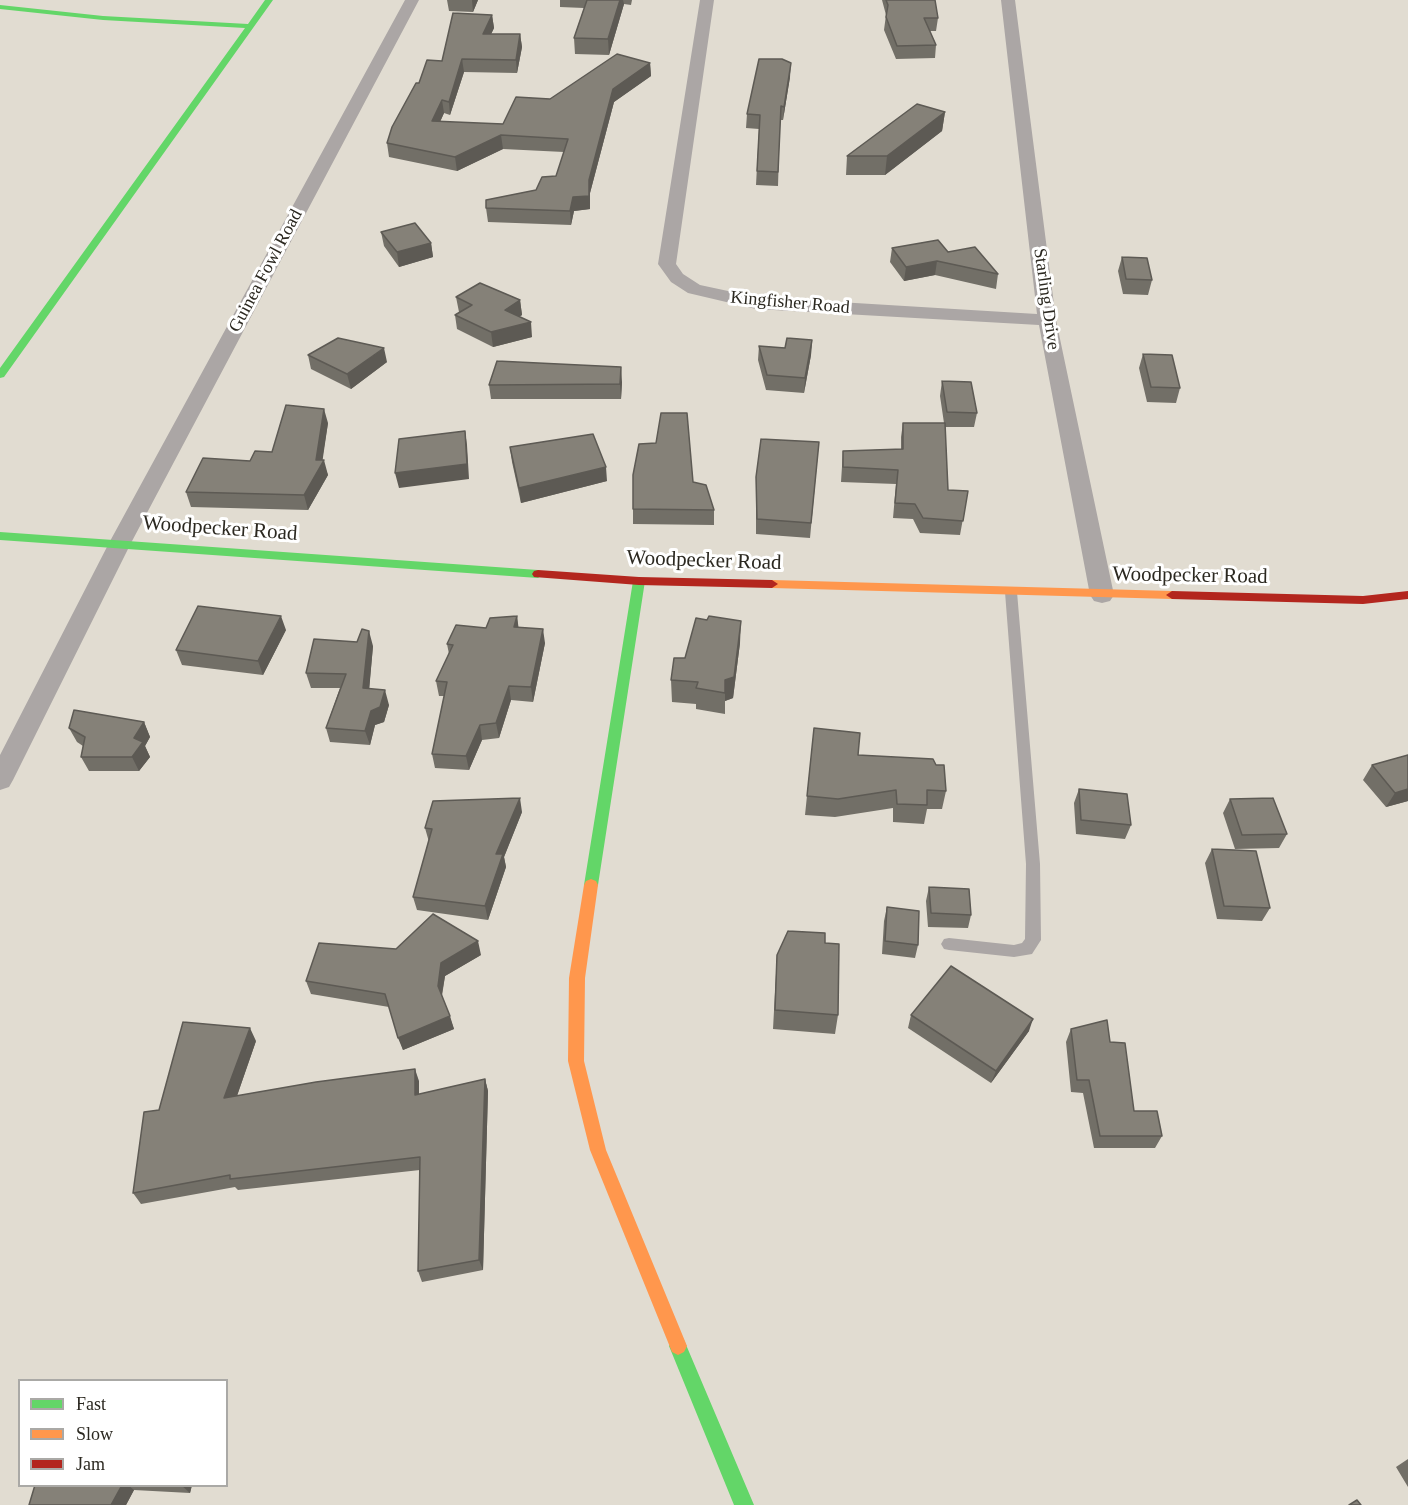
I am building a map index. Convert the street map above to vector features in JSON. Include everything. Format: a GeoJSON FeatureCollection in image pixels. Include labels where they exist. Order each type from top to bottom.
{"type":"FeatureCollection","features":[{"type":"Feature","properties":{"kind":"street"},"geometry":{"type":"LineString","coordinates":[[0,375],[269,0]]}},
{"type":"Feature","properties":{"kind":"street","name":"Guinea Fowl Road"},"geometry":{"type":"LineString","coordinates":[[0,780],[120,543],[412,0]]}},
{"type":"Feature","properties":{"kind":"street","name":"Kingfisher Road"},"geometry":{"type":"LineString","coordinates":[[707,0],[667,264],[677,278],[694,289],[756,303],[1047,320]]}},
{"type":"Feature","properties":{"kind":"street","name":"Starling Drive"},"geometry":{"type":"LineString","coordinates":[[1008,0],[1047,320],[1102,595]]}},
{"type":"Feature","properties":{"kind":"street"},"geometry":{"type":"LineString","coordinates":[[0,7],[103,18],[250,27]]}},
{"type":"Feature","properties":{"kind":"street","name":"Woodpecker Road"},"geometry":{"type":"LineString","coordinates":[[0,536],[639,581],[1102,595],[1363,600],[1408,595]]}},
{"type":"Feature","properties":{"kind":"street"},"geometry":{"type":"LineString","coordinates":[[639,581],[577,978],[576,1061],[598,1150],[744,1505]]}},
{"type":"Feature","properties":{"kind":"lane"},"geometry":{"type":"LineString","coordinates":[[949,944],[1014,951],[1027,949],[1033,940],[1033,852],[1011,592]]}},
{"type":"Feature","properties":{"kind":"building"},"geometry":{"type":"Polygon","coordinates":[[[587,0],[620,0],[608,39],[574,38],[587,0]]]}},
{"type":"Feature","properties":{"kind":"building"},"geometry":{"type":"Polygon","coordinates":[[[886,0],[935,0],[938,18],[924,18],[936,45],[897,46],[886,17],[888,5],[886,0]]]}},
{"type":"Feature","properties":{"kind":"building"},"geometry":{"type":"Polygon","coordinates":[[[453,13],[492,15],[483,34],[520,34],[516,60],[462,59],[449,102],[442,100],[432,121],[503,124],[516,97],[550,99],[617,54],[650,63],[613,89],[589,180],[589,196],[573,197],[570,211],[486,208],[486,200],[536,190],[542,177],[556,176],[568,139],[501,135],[455,157],[387,143],[392,127],[416,83],[419,83],[427,60],[442,61],[453,13]]]}},
{"type":"Feature","properties":{"kind":"building"},"geometry":{"type":"Polygon","coordinates":[[[759,59],[782,59],[791,63],[784,107],[781,106],[778,172],[757,171],[760,115],[747,114],[759,59]]]}},
{"type":"Feature","properties":{"kind":"building"},"geometry":{"type":"Polygon","coordinates":[[[917,104],[945,112],[887,156],[847,156],[917,104]]]}},
{"type":"Feature","properties":{"kind":"building"},"geometry":{"type":"Polygon","coordinates":[[[415,223],[431,243],[397,252],[381,232],[415,223]]]}},
{"type":"Feature","properties":{"kind":"building"},"geometry":{"type":"Polygon","coordinates":[[[938,240],[948,252],[975,247],[998,274],[937,261],[906,267],[892,248],[938,240]]]}},
{"type":"Feature","properties":{"kind":"building"},"geometry":{"type":"Polygon","coordinates":[[[1122,257],[1147,258],[1152,280],[1126,279],[1122,257]]]}},
{"type":"Feature","properties":{"kind":"building"},"geometry":{"type":"Polygon","coordinates":[[[480,283],[520,300],[505,310],[531,322],[491,332],[455,315],[472,305],[456,297],[480,283]]]}},
{"type":"Feature","properties":{"kind":"building"},"geometry":{"type":"Polygon","coordinates":[[[338,338],[384,348],[347,374],[308,355],[338,338]]]}},
{"type":"Feature","properties":{"kind":"building"},"geometry":{"type":"Polygon","coordinates":[[[787,338],[812,340],[805,378],[767,375],[759,346],[785,348],[787,338]]]}},
{"type":"Feature","properties":{"kind":"building"},"geometry":{"type":"Polygon","coordinates":[[[1143,354],[1172,355],[1180,388],[1151,387],[1143,354]]]}},
{"type":"Feature","properties":{"kind":"building"},"geometry":{"type":"Polygon","coordinates":[[[497,361],[621,367],[620,384],[489,385],[497,361]]]}},
{"type":"Feature","properties":{"kind":"building"},"geometry":{"type":"Polygon","coordinates":[[[942,381],[971,382],[977,413],[947,412],[942,381]]]}},
{"type":"Feature","properties":{"kind":"building"},"geometry":{"type":"Polygon","coordinates":[[[286,405],[324,409],[316,460],[324,460],[304,495],[186,492],[203,458],[250,461],[255,451],[272,452],[286,405]]]}},
{"type":"Feature","properties":{"kind":"building"},"geometry":{"type":"Polygon","coordinates":[[[661,413],[687,413],[693,482],[706,485],[714,510],[633,509],[633,475],[639,444],[656,443],[661,413]]]}},
{"type":"Feature","properties":{"kind":"building"},"geometry":{"type":"Polygon","coordinates":[[[903,423],[945,423],[948,490],[968,491],[963,521],[923,518],[915,504],[895,503],[898,470],[843,467],[843,451],[903,449],[903,423]]]}},
{"type":"Feature","properties":{"kind":"building"},"geometry":{"type":"Polygon","coordinates":[[[465,431],[467,464],[395,473],[399,439],[465,431]]]}},
{"type":"Feature","properties":{"kind":"building"},"geometry":{"type":"Polygon","coordinates":[[[593,434],[606,467],[519,488],[510,447],[593,434]]]}},
{"type":"Feature","properties":{"kind":"building"},"geometry":{"type":"Polygon","coordinates":[[[761,439],[819,442],[811,523],[757,519],[756,477],[761,439]]]}},
{"type":"Feature","properties":{"kind":"building"},"geometry":{"type":"Polygon","coordinates":[[[198,606],[281,616],[258,661],[176,650],[198,606]]]}},
{"type":"Feature","properties":{"kind":"building"},"geometry":{"type":"Polygon","coordinates":[[[517,616],[514,627],[543,629],[531,687],[509,686],[496,723],[480,725],[466,756],[432,754],[447,682],[436,681],[453,645],[447,644],[456,625],[486,628],[490,618],[517,616]]]}},
{"type":"Feature","properties":{"kind":"building"},"geometry":{"type":"Polygon","coordinates":[[[709,616],[741,621],[734,677],[725,680],[725,693],[696,688],[698,682],[671,680],[674,658],[685,658],[696,618],[707,620],[709,616]]]}},
{"type":"Feature","properties":{"kind":"building"},"geometry":{"type":"Polygon","coordinates":[[[362,629],[369,631],[363,688],[385,690],[380,707],[371,711],[365,731],[326,728],[346,674],[306,673],[314,639],[357,642],[362,629]]]}},
{"type":"Feature","properties":{"kind":"building"},"geometry":{"type":"Polygon","coordinates":[[[74,710],[144,722],[134,738],[143,742],[132,757],[81,757],[85,737],[69,728],[74,710]]]}},
{"type":"Feature","properties":{"kind":"building"},"geometry":{"type":"Polygon","coordinates":[[[814,728],[860,733],[858,755],[933,759],[936,765],[944,765],[946,791],[927,790],[927,805],[897,804],[896,790],[838,799],[807,796],[814,728]]]}},
{"type":"Feature","properties":{"kind":"building"},"geometry":{"type":"Polygon","coordinates":[[[1408,755],[1408,789],[1395,793],[1372,765],[1408,755]]]}},
{"type":"Feature","properties":{"kind":"building"},"geometry":{"type":"Polygon","coordinates":[[[1079,789],[1127,794],[1131,825],[1081,820],[1079,789]]]}},
{"type":"Feature","properties":{"kind":"building"},"geometry":{"type":"Polygon","coordinates":[[[520,798],[496,854],[503,854],[485,906],[413,897],[432,829],[425,828],[433,801],[520,798]]]}},
{"type":"Feature","properties":{"kind":"building"},"geometry":{"type":"Polygon","coordinates":[[[1273,798],[1287,834],[1242,835],[1230,799],[1273,798]]]}},
{"type":"Feature","properties":{"kind":"building"},"geometry":{"type":"Polygon","coordinates":[[[1212,849],[1256,851],[1270,908],[1224,906],[1212,849]]]}},
{"type":"Feature","properties":{"kind":"building"},"geometry":{"type":"Polygon","coordinates":[[[929,887],[969,889],[971,915],[931,913],[929,887]]]}},
{"type":"Feature","properties":{"kind":"building"},"geometry":{"type":"Polygon","coordinates":[[[887,907],[919,911],[918,945],[885,941],[887,907]]]}},
{"type":"Feature","properties":{"kind":"building"},"geometry":{"type":"Polygon","coordinates":[[[433,914],[478,941],[441,963],[438,986],[450,1016],[398,1038],[385,994],[306,981],[319,943],[396,949],[433,914]]]}},
{"type":"Feature","properties":{"kind":"building"},"geometry":{"type":"Polygon","coordinates":[[[788,931],[825,933],[825,943],[839,944],[838,1015],[775,1010],[777,955],[788,931]]]}},
{"type":"Feature","properties":{"kind":"building"},"geometry":{"type":"Polygon","coordinates":[[[951,966],[1033,1019],[996,1071],[911,1015],[951,966]]]}},
{"type":"Feature","properties":{"kind":"building"},"geometry":{"type":"Polygon","coordinates":[[[1107,1020],[1110,1042],[1125,1043],[1134,1111],[1157,1111],[1162,1136],[1100,1136],[1089,1080],[1077,1080],[1071,1029],[1107,1020]]]}},
{"type":"Feature","properties":{"kind":"building"},"geometry":{"type":"Polygon","coordinates":[[[183,1022],[250,1028],[224,1098],[316,1082],[415,1069],[415,1095],[485,1079],[479,1260],[418,1271],[420,1157],[230,1179],[230,1175],[133,1193],[144,1112],[159,1110],[183,1022]]]}},
{"type":"Feature","properties":{"kind":"building"},"geometry":{"type":"Polygon","coordinates":[[[34,1487],[121,1487],[111,1505],[29,1505],[34,1487]]]}},
{"type":"Feature","properties":{"kind":"building"},"geometry":{"type":"Polygon","coordinates":[[[1357,1500],[1361,1505],[1349,1505],[1357,1500]]]}},
{"type":"Feature","properties":{"kind":"traffic: fast"},"geometry":{"type":"LineString","coordinates":[[0,375],[269,0]]}},
{"type":"Feature","properties":{"kind":"traffic: fast"},"geometry":{"type":"LineString","coordinates":[[0,7],[103,18],[250,26]]}},
{"type":"Feature","properties":{"kind":"traffic: fast"},"geometry":{"type":"LineString","coordinates":[[0,536],[538,574]]}},
{"type":"Feature","properties":{"kind":"traffic: fast"},"geometry":{"type":"LineString","coordinates":[[591,885],[639,581]]}},
{"type":"Feature","properties":{"kind":"traffic: fast"},"geometry":{"type":"LineString","coordinates":[[678,1346],[744,1505]]}},
{"type":"Feature","properties":{"kind":"traffic: slow"},"geometry":{"type":"LineString","coordinates":[[772,584],[1172,595]]}},
{"type":"Feature","properties":{"kind":"traffic: slow"},"geometry":{"type":"LineString","coordinates":[[591,885],[577,978],[576,1061],[598,1150],[678,1346]]}},
{"type":"Feature","properties":{"kind":"traffic: jam"},"geometry":{"type":"LineString","coordinates":[[538,574],[639,581],[772,584]]}},
{"type":"Feature","properties":{"kind":"traffic: jam"},"geometry":{"type":"LineString","coordinates":[[1172,595],[1363,600],[1408,595]]}}]}
